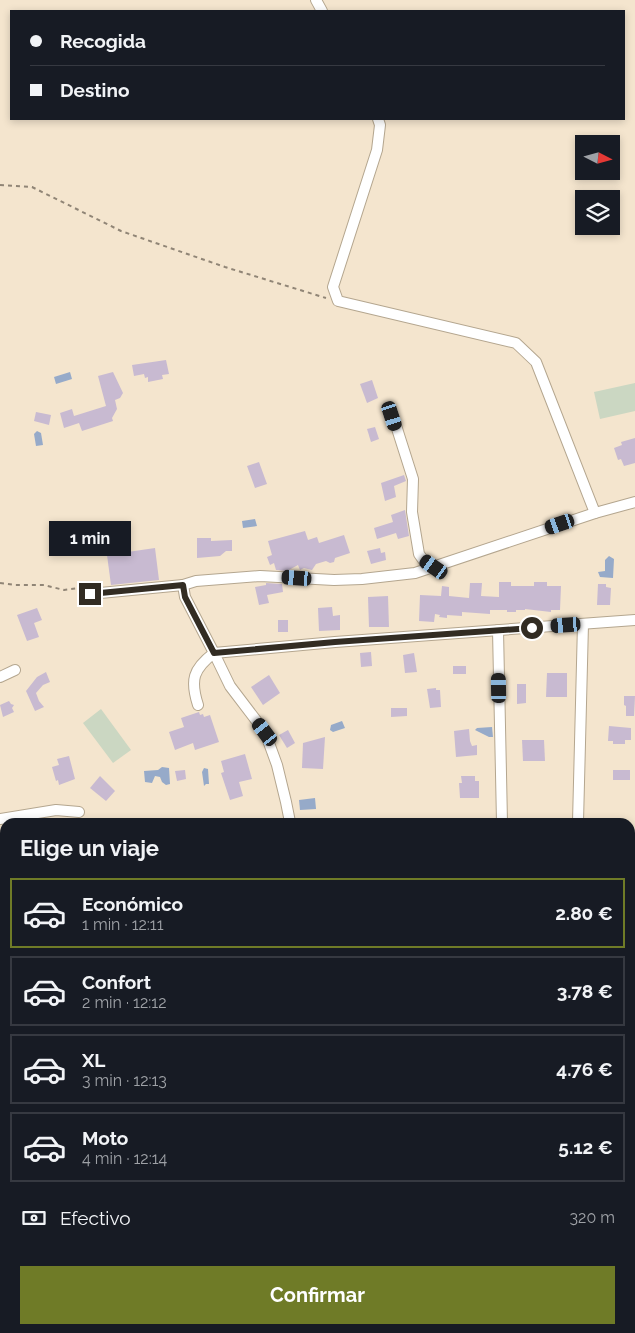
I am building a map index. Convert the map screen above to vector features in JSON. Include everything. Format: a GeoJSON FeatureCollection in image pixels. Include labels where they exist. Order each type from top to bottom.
{"type":"FeatureCollection","features":[{"type":"Feature","properties":{"kind":"street"},"geometry":{"type":"LineString","coordinates":[[378,120],[380,125],[377,150],[333,286],[338,301],[516,343],[536,362],[595,513]]}},
{"type":"Feature","properties":{"kind":"street"},"geometry":{"type":"LineString","coordinates":[[392,416],[413,480],[412,512],[419,554],[424,561],[434,567]]}},
{"type":"Feature","properties":{"kind":"street"},"geometry":{"type":"LineString","coordinates":[[90,594],[183,585],[196,581],[260,576],[334,580],[415,573],[595,513],[635,502]]}},
{"type":"Feature","properties":{"kind":"street"},"geometry":{"type":"LineString","coordinates":[[183,585],[185,597],[230,686],[265,732],[277,765],[289,818]]}},
{"type":"Feature","properties":{"kind":"street"},"geometry":{"type":"LineString","coordinates":[[198,705],[193,678],[202,662],[214,653],[335,642],[635,620]]}},
{"type":"Feature","properties":{"kind":"street"},"geometry":{"type":"LineString","coordinates":[[578,818],[582,624]]}},
{"type":"Feature","properties":{"kind":"street"},"geometry":{"type":"LineString","coordinates":[[498,630],[502,818]]}},
{"type":"Feature","properties":{"kind":"street"},"geometry":{"type":"LineString","coordinates":[[0,677],[14,670]]}},
{"type":"Feature","properties":{"kind":"street"},"geometry":{"type":"LineString","coordinates":[[6,818],[56,810],[79,812]]}},
{"type":"Feature","properties":{"kind":"path"},"geometry":{"type":"LineString","coordinates":[[0,186],[32,186],[121,231],[225,267],[338,301]]}},
{"type":"Feature","properties":{"kind":"path"},"geometry":{"type":"LineString","coordinates":[[0,583],[44,585],[64,590],[80,588],[90,594]]}},
{"type":"Feature","properties":{"kind":"green space"},"geometry":{"type":"Polygon","coordinates":[[[635,383],[635,411],[600,419],[594,392],[635,383]]]}},
{"type":"Feature","properties":{"kind":"green space"},"geometry":{"type":"Polygon","coordinates":[[[101,709],[131,750],[113,763],[83,723],[101,709]]]}},
{"type":"Feature","properties":{"kind":"water"},"geometry":{"type":"Polygon","coordinates":[[[70,372],[72,379],[56,384],[54,377],[70,372]]]}},
{"type":"Feature","properties":{"kind":"water"},"geometry":{"type":"Polygon","coordinates":[[[37,431],[41,433],[43,445],[36,446],[34,434],[37,431]]]}},
{"type":"Feature","properties":{"kind":"water"},"geometry":{"type":"Polygon","coordinates":[[[255,519],[257,526],[243,528],[242,521],[255,519]]]}},
{"type":"Feature","properties":{"kind":"water"},"geometry":{"type":"Polygon","coordinates":[[[609,556],[614,559],[613,578],[600,577],[598,572],[605,571],[605,560],[609,556]]]}},
{"type":"Feature","properties":{"kind":"water"},"geometry":{"type":"Polygon","coordinates":[[[342,721],[345,728],[333,732],[330,730],[331,725],[342,721]]]}},
{"type":"Feature","properties":{"kind":"water"},"geometry":{"type":"Polygon","coordinates":[[[492,727],[493,737],[475,730],[477,728],[492,727]]]}},
{"type":"Feature","properties":{"kind":"water"},"geometry":{"type":"Polygon","coordinates":[[[162,767],[169,768],[170,784],[166,785],[160,777],[155,776],[152,783],[145,782],[144,771],[158,770],[162,767]]]}},
{"type":"Feature","properties":{"kind":"water"},"geometry":{"type":"Polygon","coordinates":[[[204,768],[208,769],[209,784],[204,786],[202,772],[204,768]]]}},
{"type":"Feature","properties":{"kind":"water"},"geometry":{"type":"Polygon","coordinates":[[[315,798],[316,809],[300,810],[299,800],[315,798]]]}},
{"type":"Feature","properties":{"kind":"building"},"geometry":{"type":"Polygon","coordinates":[[[166,360],[169,374],[162,375],[163,379],[148,382],[148,377],[145,378],[144,374],[134,376],[132,365],[166,360]]]}},
{"type":"Feature","properties":{"kind":"building"},"geometry":{"type":"Polygon","coordinates":[[[113,372],[123,393],[120,398],[115,400],[117,409],[112,418],[113,421],[82,431],[79,423],[64,428],[60,413],[72,409],[74,416],[106,406],[98,376],[113,372]]]}},
{"type":"Feature","properties":{"kind":"building"},"geometry":{"type":"Polygon","coordinates":[[[372,380],[378,398],[367,403],[360,384],[372,380]]]}},
{"type":"Feature","properties":{"kind":"building"},"geometry":{"type":"Polygon","coordinates":[[[36,412],[51,415],[49,425],[34,421],[36,412]]]}},
{"type":"Feature","properties":{"kind":"building"},"geometry":{"type":"Polygon","coordinates":[[[375,427],[379,439],[371,442],[367,429],[375,427]]]}},
{"type":"Feature","properties":{"kind":"building"},"geometry":{"type":"Polygon","coordinates":[[[635,438],[635,463],[624,466],[621,459],[618,460],[614,448],[622,445],[621,442],[635,438]]]}},
{"type":"Feature","properties":{"kind":"building"},"geometry":{"type":"Polygon","coordinates":[[[259,462],[267,484],[255,488],[247,466],[259,462]]]}},
{"type":"Feature","properties":{"kind":"building"},"geometry":{"type":"Polygon","coordinates":[[[404,475],[406,481],[394,486],[396,497],[385,501],[381,483],[404,475]]]}},
{"type":"Feature","properties":{"kind":"building"},"geometry":{"type":"Polygon","coordinates":[[[405,510],[409,536],[398,539],[396,533],[377,539],[374,528],[393,522],[391,515],[405,510]]]}},
{"type":"Feature","properties":{"kind":"building"},"geometry":{"type":"Polygon","coordinates":[[[305,531],[308,540],[317,537],[319,543],[344,535],[350,553],[335,558],[334,562],[326,561],[316,564],[312,570],[304,568],[300,570],[298,565],[287,571],[276,570],[274,563],[270,565],[267,557],[272,555],[268,541],[305,531]]]}},
{"type":"Feature","properties":{"kind":"building"},"geometry":{"type":"Polygon","coordinates":[[[197,538],[211,538],[211,541],[232,540],[232,551],[226,551],[220,556],[197,558],[197,538]]]}},
{"type":"Feature","properties":{"kind":"building"},"geometry":{"type":"Polygon","coordinates":[[[155,548],[159,580],[111,585],[107,555],[155,548]]]}},
{"type":"Feature","properties":{"kind":"building"},"geometry":{"type":"Polygon","coordinates":[[[380,548],[381,553],[385,552],[386,560],[371,564],[367,551],[380,548]]]}},
{"type":"Feature","properties":{"kind":"building"},"geometry":{"type":"Polygon","coordinates":[[[499,582],[511,582],[511,586],[534,586],[534,582],[547,582],[547,586],[561,586],[560,610],[551,610],[551,612],[525,609],[507,612],[507,610],[490,610],[490,614],[462,612],[462,616],[447,615],[447,618],[439,617],[440,615],[435,614],[434,622],[419,621],[420,595],[441,596],[442,586],[449,587],[449,596],[469,598],[470,583],[482,583],[481,596],[499,597],[499,582]]]}},
{"type":"Feature","properties":{"kind":"building"},"geometry":{"type":"Polygon","coordinates":[[[266,583],[282,584],[283,592],[267,595],[269,603],[259,605],[255,587],[266,585],[266,583]]]}},
{"type":"Feature","properties":{"kind":"building"},"geometry":{"type":"Polygon","coordinates":[[[598,584],[606,584],[606,587],[611,588],[610,605],[597,605],[598,584]]]}},
{"type":"Feature","properties":{"kind":"building"},"geometry":{"type":"Polygon","coordinates":[[[388,596],[389,627],[369,627],[368,597],[388,596]]]}},
{"type":"Feature","properties":{"kind":"building"},"geometry":{"type":"Polygon","coordinates":[[[332,607],[333,616],[340,615],[340,630],[319,631],[318,608],[332,607]]]}},
{"type":"Feature","properties":{"kind":"building"},"geometry":{"type":"Polygon","coordinates":[[[37,608],[42,620],[34,623],[39,637],[27,641],[17,615],[37,608]]]}},
{"type":"Feature","properties":{"kind":"building"},"geometry":{"type":"Polygon","coordinates":[[[278,620],[288,620],[288,632],[278,632],[278,620]]]}},
{"type":"Feature","properties":{"kind":"building"},"geometry":{"type":"Polygon","coordinates":[[[371,652],[372,666],[361,667],[360,653],[371,652]]]}},
{"type":"Feature","properties":{"kind":"building"},"geometry":{"type":"Polygon","coordinates":[[[414,653],[417,672],[405,673],[403,655],[414,653]]]}},
{"type":"Feature","properties":{"kind":"building"},"geometry":{"type":"Polygon","coordinates":[[[453,666],[466,666],[466,674],[453,674],[453,666]]]}},
{"type":"Feature","properties":{"kind":"building"},"geometry":{"type":"Polygon","coordinates":[[[46,672],[50,682],[43,685],[36,693],[44,707],[35,711],[26,691],[37,677],[46,672]]]}},
{"type":"Feature","properties":{"kind":"building"},"geometry":{"type":"Polygon","coordinates":[[[547,673],[567,673],[567,697],[546,697],[547,673]]]}},
{"type":"Feature","properties":{"kind":"building"},"geometry":{"type":"Polygon","coordinates":[[[269,675],[280,693],[263,705],[251,687],[269,675]]]}},
{"type":"Feature","properties":{"kind":"building"},"geometry":{"type":"Polygon","coordinates":[[[517,684],[526,684],[526,703],[517,704],[517,684]]]}},
{"type":"Feature","properties":{"kind":"building"},"geometry":{"type":"Polygon","coordinates":[[[436,688],[436,690],[440,690],[441,707],[430,708],[427,689],[436,688]]]}},
{"type":"Feature","properties":{"kind":"building"},"geometry":{"type":"Polygon","coordinates":[[[624,696],[635,696],[634,716],[626,716],[624,696]]]}},
{"type":"Feature","properties":{"kind":"building"},"geometry":{"type":"Polygon","coordinates":[[[9,701],[14,705],[12,708],[14,712],[3,717],[0,705],[9,701]]]}},
{"type":"Feature","properties":{"kind":"building"},"geometry":{"type":"Polygon","coordinates":[[[391,708],[407,708],[407,716],[391,717],[391,708]]]}},
{"type":"Feature","properties":{"kind":"building"},"geometry":{"type":"Polygon","coordinates":[[[199,712],[204,717],[210,715],[219,742],[195,750],[193,743],[175,750],[169,732],[184,727],[181,718],[199,712]]]}},
{"type":"Feature","properties":{"kind":"building"},"geometry":{"type":"Polygon","coordinates":[[[609,726],[631,728],[631,740],[625,740],[625,744],[613,744],[613,741],[608,741],[609,726]]]}},
{"type":"Feature","properties":{"kind":"building"},"geometry":{"type":"Polygon","coordinates":[[[469,729],[472,746],[477,745],[477,755],[456,757],[454,731],[469,729]]]}},
{"type":"Feature","properties":{"kind":"building"},"geometry":{"type":"Polygon","coordinates":[[[288,730],[295,743],[287,748],[279,735],[288,730]]]}},
{"type":"Feature","properties":{"kind":"building"},"geometry":{"type":"Polygon","coordinates":[[[325,737],[323,769],[302,768],[303,743],[325,737]]]}},
{"type":"Feature","properties":{"kind":"building"},"geometry":{"type":"Polygon","coordinates":[[[522,740],[544,740],[545,761],[523,761],[522,740]]]}},
{"type":"Feature","properties":{"kind":"building"},"geometry":{"type":"Polygon","coordinates":[[[245,754],[252,779],[239,782],[243,796],[230,800],[221,773],[224,772],[221,761],[245,754]]]}},
{"type":"Feature","properties":{"kind":"building"},"geometry":{"type":"Polygon","coordinates":[[[69,756],[75,779],[59,785],[52,767],[59,765],[57,759],[69,756]]]}},
{"type":"Feature","properties":{"kind":"building"},"geometry":{"type":"Polygon","coordinates":[[[185,770],[186,779],[177,781],[175,771],[185,770]]]}},
{"type":"Feature","properties":{"kind":"building"},"geometry":{"type":"Polygon","coordinates":[[[613,770],[630,770],[630,780],[613,780],[613,770]]]}},
{"type":"Feature","properties":{"kind":"building"},"geometry":{"type":"Polygon","coordinates":[[[100,776],[115,791],[106,801],[90,788],[100,776]]]}},
{"type":"Feature","properties":{"kind":"building"},"geometry":{"type":"Polygon","coordinates":[[[461,776],[475,776],[475,781],[479,781],[479,798],[460,798],[459,783],[462,783],[461,776]]]}},
{"type":"Feature","properties":{"kind":"route"},"geometry":{"type":"LineString","coordinates":[[90,594],[183,585],[185,597],[214,653],[532,628]]}}]}
